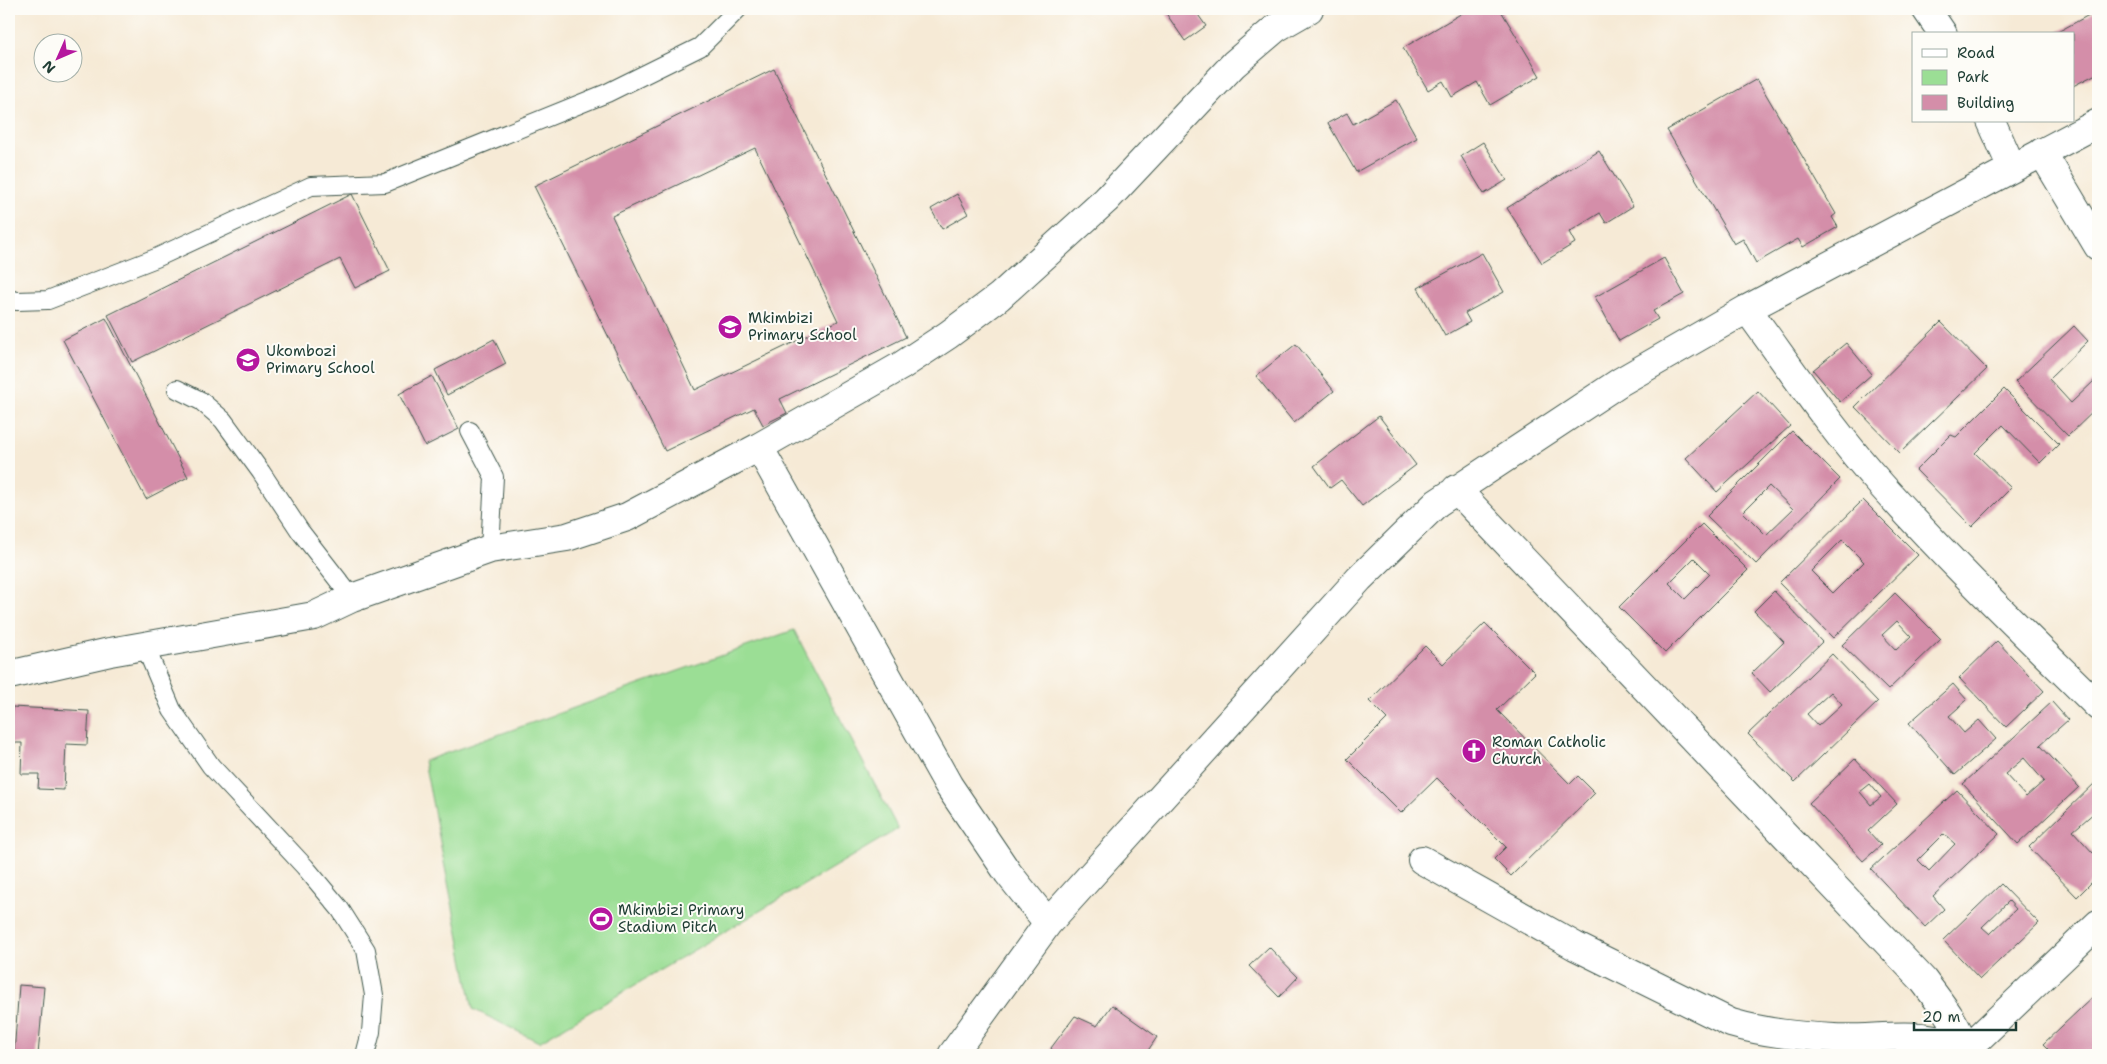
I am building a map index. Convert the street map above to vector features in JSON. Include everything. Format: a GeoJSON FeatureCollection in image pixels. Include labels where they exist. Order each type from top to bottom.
{"type":"FeatureCollection","features":[{"type":"Feature","properties":{"kind":"street"},"geometry":{"type":"LineString","coordinates":[[9,675],[145,646],[314,616],[352,598],[490,549],[567,537],[627,518],[759,448],[902,366],[999,297],[1106,200],[1234,64],[1276,28],[1309,9]]}},
{"type":"Feature","properties":{"kind":"street"},"geometry":{"type":"LineString","coordinates":[[1926,9],[1942,32]]}},
{"type":"Feature","properties":{"kind":"street"},"geometry":{"type":"LineString","coordinates":[[1991,122],[2012,168]]}},
{"type":"Feature","properties":{"kind":"street"},"geometry":{"type":"LineString","coordinates":[[952,1055],[1048,923],[1359,579],[1437,503],[1620,382],[1747,309],[2098,123]]}},
{"type":"Feature","properties":{"kind":"street"},"geometry":{"type":"LineString","coordinates":[[2042,152],[2098,246]]}},
{"type":"Feature","properties":{"kind":"street"},"geometry":{"type":"LineString","coordinates":[[1747,309],[1826,418],[1882,487],[1990,599],[2098,706]]}},
{"type":"Feature","properties":{"kind":"street"},"geometry":{"type":"LineString","coordinates":[[759,448],[949,786],[1008,873],[1048,923]]}},
{"type":"Feature","properties":{"kind":"street"},"geometry":{"type":"LineString","coordinates":[[1456,489],[1923,980],[1951,1018],[1960,1034],[1966,1054]]}},
{"type":"Feature","properties":{"kind":"street"},"geometry":{"type":"LineString","coordinates":[[1422,860],[1575,946],[1732,1023],[1759,1031],[1834,1038],[1869,1039],[1916,1036],[1953,1044],[1966,1054]]}},
{"type":"Feature","properties":{"kind":"street"},"geometry":{"type":"LineString","coordinates":[[1966,1054],[2098,924]]}},
{"type":"Feature","properties":{"kind":"lane"},"geometry":{"type":"LineString","coordinates":[[9,299],[16,301],[48,300],[156,258],[311,186],[385,183],[607,93],[700,47],[738,9]]}},
{"type":"Feature","properties":{"kind":"lane"},"geometry":{"type":"LineString","coordinates":[[177,389],[202,401],[223,420],[261,472],[300,531],[352,598]]}},
{"type":"Feature","properties":{"kind":"lane"},"geometry":{"type":"LineString","coordinates":[[470,431],[494,477],[490,549]]}},
{"type":"Feature","properties":{"kind":"lane"},"geometry":{"type":"LineString","coordinates":[[145,646],[172,710],[211,766],[340,909],[366,950],[374,995],[371,1032],[365,1055]]}},
{"type":"Feature","properties":{"kind":"green space","name":"Mkimbizi Primary Stadium Pitch"},"geometry":{"type":"Polygon","coordinates":[[[794,630],[898,829],[539,1042],[473,1009],[424,761],[794,630]]]}},
{"type":"Feature","properties":{"kind":"building"},"geometry":{"type":"Polygon","coordinates":[[[1163,9],[1194,9],[1206,26],[1185,41],[1163,9]]]}},
{"type":"Feature","properties":{"kind":"building"},"geometry":{"type":"Polygon","coordinates":[[[1469,9],[1500,9],[1540,76],[1490,105],[1477,82],[1452,97],[1443,81],[1428,90],[1403,48],[1469,9]]]}},
{"type":"Feature","properties":{"kind":"building"},"geometry":{"type":"Polygon","coordinates":[[[2098,10],[2098,73],[2074,85],[2074,32],[2058,32],[2098,10]]]}},
{"type":"Feature","properties":{"kind":"building"},"geometry":{"type":"Polygon","coordinates":[[[774,69],[906,337],[780,399],[787,413],[763,425],[754,408],[665,451],[534,186],[774,69]],[[755,148],[612,216],[695,390],[838,321],[755,148]]]}},
{"type":"Feature","properties":{"kind":"building"},"geometry":{"type":"Polygon","coordinates":[[[1757,79],[1836,214],[1832,217],[1838,227],[1803,247],[1798,239],[1756,263],[1743,239],[1734,244],[1667,130],[1757,79]]]}},
{"type":"Feature","properties":{"kind":"building"},"geometry":{"type":"Polygon","coordinates":[[[1396,100],[1417,138],[1356,172],[1328,123],[1347,113],[1353,124],[1396,100]]]}},
{"type":"Feature","properties":{"kind":"building"},"geometry":{"type":"Polygon","coordinates":[[[1483,142],[1507,180],[1484,194],[1461,156],[1483,142]]]}},
{"type":"Feature","properties":{"kind":"building"},"geometry":{"type":"Polygon","coordinates":[[[1599,151],[1633,206],[1606,223],[1600,213],[1569,232],[1575,243],[1542,263],[1507,208],[1599,151]]]}},
{"type":"Feature","properties":{"kind":"building"},"geometry":{"type":"Polygon","coordinates":[[[352,194],[390,271],[355,288],[340,259],[132,362],[108,315],[352,194]]]}},
{"type":"Feature","properties":{"kind":"building"},"geometry":{"type":"Polygon","coordinates":[[[957,194],[968,214],[942,229],[931,209],[957,194]]]}},
{"type":"Feature","properties":{"kind":"building"},"geometry":{"type":"Polygon","coordinates":[[[1482,253],[1504,292],[1465,313],[1470,322],[1445,336],[1418,288],[1482,253]]]}},
{"type":"Feature","properties":{"kind":"building"},"geometry":{"type":"Polygon","coordinates":[[[1664,258],[1684,294],[1653,311],[1658,319],[1619,341],[1595,297],[1664,258]]]}},
{"type":"Feature","properties":{"kind":"building"},"geometry":{"type":"Polygon","coordinates":[[[106,318],[188,477],[146,499],[63,340],[106,318]]]}},
{"type":"Feature","properties":{"kind":"building"},"geometry":{"type":"Polygon","coordinates":[[[1941,322],[1987,369],[1900,453],[1855,407],[1941,322]]]}},
{"type":"Feature","properties":{"kind":"building"},"geometry":{"type":"Polygon","coordinates":[[[2074,326],[2088,341],[2049,379],[2071,403],[2096,379],[2098,382],[2098,407],[2068,436],[2015,382],[2074,326]]]}},
{"type":"Feature","properties":{"kind":"building"},"geometry":{"type":"Polygon","coordinates":[[[494,339],[506,364],[447,395],[435,370],[494,339]]]}},
{"type":"Feature","properties":{"kind":"building"},"geometry":{"type":"Polygon","coordinates":[[[1846,343],[1872,374],[1840,402],[1813,370],[1846,343]]]}},
{"type":"Feature","properties":{"kind":"building"},"geometry":{"type":"Polygon","coordinates":[[[1296,344],[1334,391],[1294,423],[1256,376],[1296,344]]]}},
{"type":"Feature","properties":{"kind":"building"},"geometry":{"type":"Polygon","coordinates":[[[432,376],[459,429],[425,446],[399,394],[432,376]]]}},
{"type":"Feature","properties":{"kind":"building"},"geometry":{"type":"Polygon","coordinates":[[[2004,389],[2059,444],[2040,463],[2003,425],[1975,453],[2011,488],[1972,527],[1916,470],[1951,435],[1956,437],[2004,389]]]}},
{"type":"Feature","properties":{"kind":"building"},"geometry":{"type":"Polygon","coordinates":[[[1758,391],[1790,426],[1717,492],[1686,458],[1758,391]]]}},
{"type":"Feature","properties":{"kind":"building"},"geometry":{"type":"Polygon","coordinates":[[[1379,416],[1416,465],[1362,506],[1341,480],[1330,488],[1314,466],[1379,416]]]}},
{"type":"Feature","properties":{"kind":"building"},"geometry":{"type":"Polygon","coordinates":[[[1792,431],[1840,479],[1756,564],[1707,516],[1792,431]],[[1769,486],[1743,512],[1766,535],[1793,509],[1769,486]]]}},
{"type":"Feature","properties":{"kind":"building"},"geometry":{"type":"Polygon","coordinates":[[[1863,500],[1918,555],[1833,638],[1779,583],[1863,500]],[[1842,540],[1811,571],[1833,593],[1864,562],[1842,540]]]}},
{"type":"Feature","properties":{"kind":"building"},"geometry":{"type":"Polygon","coordinates":[[[1702,524],[1748,570],[1665,653],[1619,607],[1702,524]],[[1694,558],[1669,583],[1685,599],[1710,574],[1694,558]]]}},
{"type":"Feature","properties":{"kind":"building"},"geometry":{"type":"Polygon","coordinates":[[[1774,591],[1822,642],[1770,692],[1752,673],[1784,642],[1754,611],[1774,591]]]}},
{"type":"Feature","properties":{"kind":"building"},"geometry":{"type":"Polygon","coordinates":[[[1895,593],[1941,639],[1888,690],[1842,645],[1895,593]],[[1897,621],[1882,635],[1896,650],[1911,636],[1897,621]]]}},
{"type":"Feature","properties":{"kind":"building"},"geometry":{"type":"Polygon","coordinates":[[[1485,623],[1535,673],[1497,710],[1570,784],[1578,776],[1595,793],[1511,876],[1494,859],[1506,847],[1437,778],[1401,813],[1347,759],[1387,719],[1369,701],[1425,646],[1443,664],[1485,623]]]}},
{"type":"Feature","properties":{"kind":"building"},"geometry":{"type":"Polygon","coordinates":[[[1997,641],[2044,691],[2006,727],[1959,678],[1997,641]]]}},
{"type":"Feature","properties":{"kind":"building"},"geometry":{"type":"Polygon","coordinates":[[[1832,654],[1878,702],[1795,782],[1748,734],[1832,654]],[[1831,692],[1807,714],[1818,726],[1842,704],[1831,692]]]}},
{"type":"Feature","properties":{"kind":"building"},"geometry":{"type":"Polygon","coordinates":[[[1953,684],[1967,700],[1949,716],[1964,733],[1979,720],[1996,739],[1955,775],[1909,723],[1953,684]]]}},
{"type":"Feature","properties":{"kind":"building"},"geometry":{"type":"Polygon","coordinates":[[[2052,702],[2068,720],[2040,745],[2079,787],[2018,844],[1963,784],[2052,702]],[[2024,758],[2005,774],[2026,797],[2044,781],[2024,758]]]}},
{"type":"Feature","properties":{"kind":"building"},"geometry":{"type":"Polygon","coordinates":[[[12,707],[89,711],[87,745],[66,744],[64,790],[38,789],[39,774],[21,774],[22,743],[10,743],[12,707]]]}},
{"type":"Feature","properties":{"kind":"building"},"geometry":{"type":"Polygon","coordinates":[[[1855,759],[1897,804],[1868,831],[1881,845],[1863,861],[1809,803],[1855,759]],[[1870,784],[1860,792],[1871,805],[1881,797],[1870,784]]]}},
{"type":"Feature","properties":{"kind":"building"},"geometry":{"type":"Polygon","coordinates":[[[2098,780],[2098,814],[2096,811],[2073,831],[2093,853],[2098,848],[2098,876],[2077,897],[2029,847],[2098,780]]]}},
{"type":"Feature","properties":{"kind":"building"},"geometry":{"type":"Polygon","coordinates":[[[1957,790],[1999,834],[1933,896],[1944,909],[1925,927],[1871,869],[1957,790]],[[1944,834],[1918,860],[1929,871],[1955,844],[1944,834]]]}},
{"type":"Feature","properties":{"kind":"building"},"geometry":{"type":"Polygon","coordinates":[[[2001,884],[2039,923],[1980,979],[1943,940],[2001,884]],[[2009,901],[1982,927],[1990,934],[2016,909],[2009,901]]]}},
{"type":"Feature","properties":{"kind":"building"},"geometry":{"type":"Polygon","coordinates":[[[1269,947],[1298,977],[1279,997],[1249,966],[1269,947]]]}},
{"type":"Feature","properties":{"kind":"building"},"geometry":{"type":"Polygon","coordinates":[[[19,985],[44,987],[38,1055],[14,1055],[19,985]]]}},
{"type":"Feature","properties":{"kind":"building"},"geometry":{"type":"Polygon","coordinates":[[[2098,992],[2098,1055],[2054,1055],[2043,1044],[2098,992]]]}},
{"type":"Feature","properties":{"kind":"building"},"geometry":{"type":"Polygon","coordinates":[[[1112,1005],[1157,1037],[1145,1055],[1055,1055],[1051,1048],[1075,1016],[1097,1026],[1112,1005]]]}},
{"type":"Feature","properties":{"kind":"place","name":"Mkimbizi Primary School"},"geometry":{"type":"Point","coordinates":[730,327]}},
{"type":"Feature","properties":{"kind":"place","name":"Ukombozi Primary School"},"geometry":{"type":"Point","coordinates":[248,360]}},
{"type":"Feature","properties":{"kind":"place","name":"Roman Catholic Church"},"geometry":{"type":"Point","coordinates":[1474,751]}},
{"type":"Feature","properties":{"kind":"place","name":"Mkimbizi Primary Stadium Pitch"},"geometry":{"type":"Point","coordinates":[601,919]}}]}
